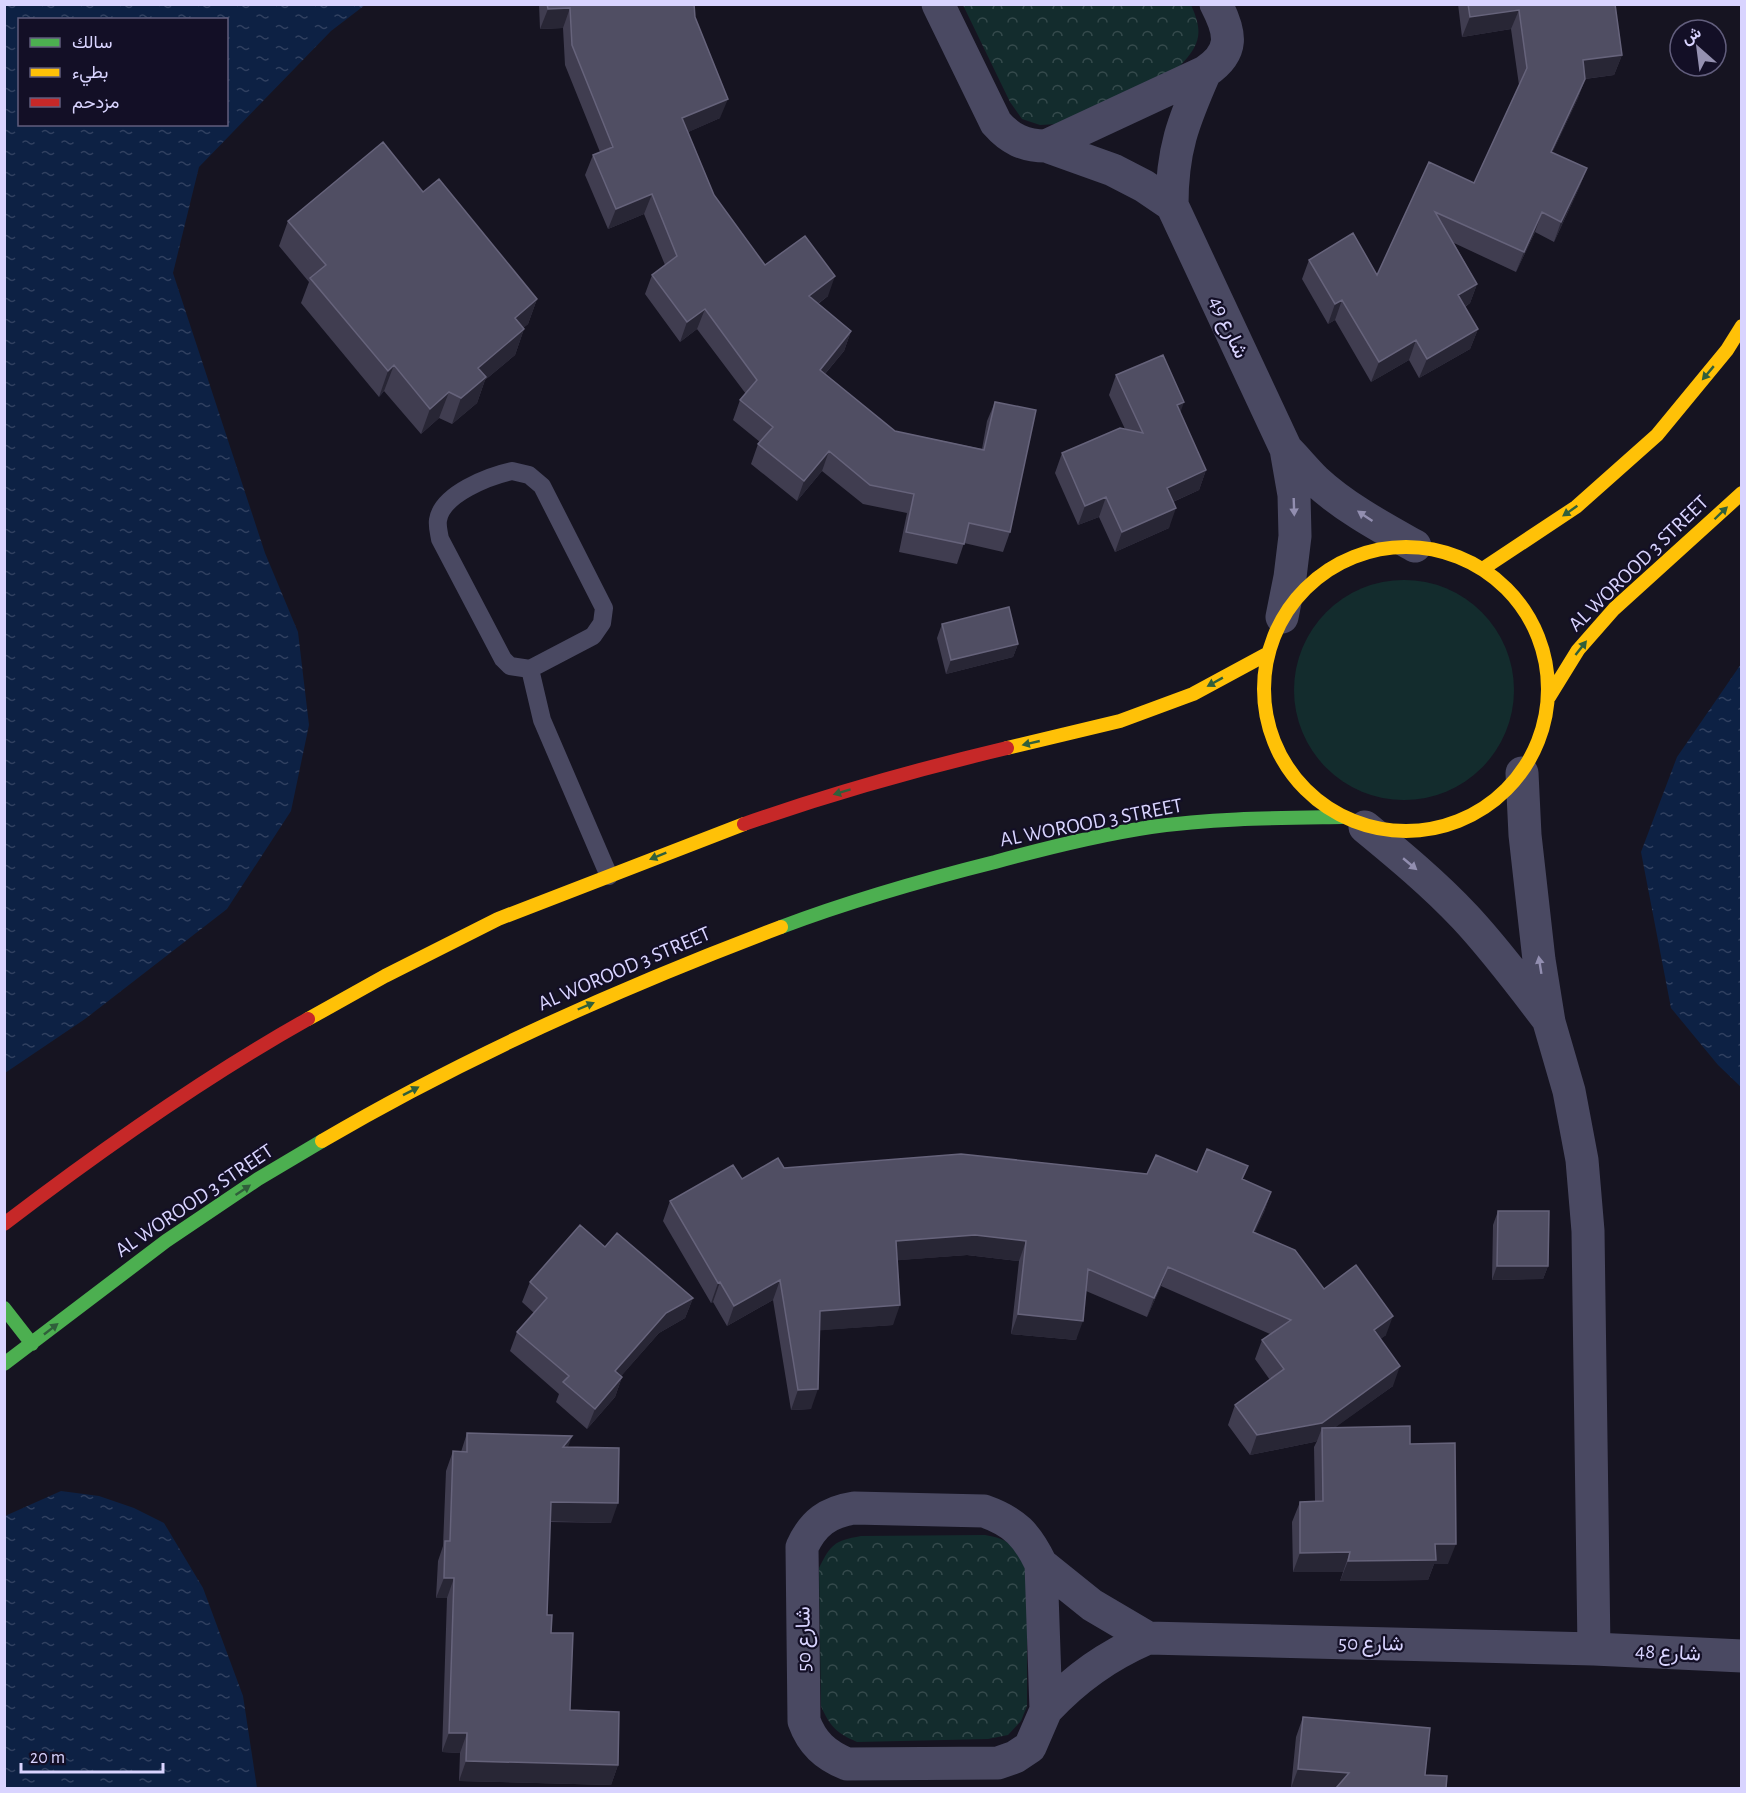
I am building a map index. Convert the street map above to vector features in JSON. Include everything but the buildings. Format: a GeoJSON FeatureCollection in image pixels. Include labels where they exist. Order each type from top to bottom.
{"type":"FeatureCollection","features":[{"type":"Feature","properties":{"kind":"street"},"geometry":{"type":"LineString","coordinates":[[938,4],[996,123],[1005,134],[1018,142],[1031,146],[1046,146],[1113,170],[1144,186],[1172,205]]}},
{"type":"Feature","properties":{"kind":"street","name":"شارع 49"},"geometry":{"type":"LineString","coordinates":[[1046,146],[1205,72],[1218,63],[1226,50],[1228,34],[1216,4]]}},
{"type":"Feature","properties":{"kind":"street","name":"شارع 49"},"geometry":{"type":"LineString","coordinates":[[1205,72],[1186,115],[1177,144],[1172,174],[1172,205],[1286,449],[1294,495],[1295,536],[1282,617]]}},
{"type":"Feature","properties":{"kind":"street"},"geometry":{"type":"LineString","coordinates":[[1484,568],[1576,507],[1657,435],[1727,350],[1742,326]]}},
{"type":"Feature","properties":{"kind":"street","name":"شارع 49"},"geometry":{"type":"LineString","coordinates":[[1286,449],[1316,481],[1380,527],[1415,546]]}},
{"type":"Feature","properties":{"kind":"street","name":"AL WOROOD 3 STREET"},"geometry":{"type":"LineString","coordinates":[[1549,697],[1578,650],[1614,609],[1742,493]]}},
{"type":"Feature","properties":{"kind":"street"},"geometry":{"type":"LineString","coordinates":[[1353,822],[1400,832],[1434,829],[1468,817],[1497,799],[1522,773],[1541,737],[1549,697],[1544,647],[1521,603],[1484,568],[1451,553],[1415,546],[1376,549],[1338,563],[1307,586],[1282,617],[1267,654],[1263,693],[1269,731],[1285,766],[1310,796],[1353,822],[1416,870],[1465,917],[1509,969],[1549,1022]]}},
{"type":"Feature","properties":{"kind":"street"},"geometry":{"type":"LineString","coordinates":[[4,1224],[64,1178],[158,1112],[274,1038],[385,976],[498,919],[701,839],[804,803],[948,762],[1120,721],[1194,694],[1267,654]]}},
{"type":"Feature","properties":{"kind":"street"},"geometry":{"type":"LineString","coordinates":[[1522,773],[1531,898],[1549,1022],[1569,1091],[1580,1149],[1588,1231],[1594,1649]]}},
{"type":"Feature","properties":{"kind":"street","name":"AL WOROOD 3 STREET"},"geometry":{"type":"LineString","coordinates":[[4,1364],[33,1344],[149,1252],[273,1170],[411,1091],[535,1029],[653,977],[774,929],[897,888],[1022,854],[1150,828],[1245,818],[1353,822]]}},
{"type":"Feature","properties":{"kind":"street"},"geometry":{"type":"LineString","coordinates":[[4,1308],[33,1344]]}},
{"type":"Feature","properties":{"kind":"street","name":"شارع 50"},"geometry":{"type":"LineString","coordinates":[[1046,1710],[1041,1564],[1032,1546],[1019,1530],[1003,1518],[984,1511],[854,1508],[831,1513],[822,1519],[807,1536],[802,1547],[804,1720],[810,1736],[820,1748],[832,1758],[847,1764],[998,1763],[1015,1756],[1030,1747],[1046,1710],[1067,1687],[1119,1651],[1148,1638],[1594,1649]]}},
{"type":"Feature","properties":{"kind":"street","name":"شارع 50"},"geometry":{"type":"LineString","coordinates":[[1041,1564],[1092,1605],[1148,1638]]}},
{"type":"Feature","properties":{"kind":"street","name":"شارع 48"},"geometry":{"type":"LineString","coordinates":[[1594,1649],[1742,1656]]}},
{"type":"Feature","properties":{"kind":"lane"},"geometry":{"type":"LineString","coordinates":[[512,471],[529,475],[542,486],[604,608],[602,623],[593,636],[530,669],[510,666],[503,659],[440,539],[437,521],[443,506],[457,494],[495,474],[512,471]]}},
{"type":"Feature","properties":{"kind":"lane"},"geometry":{"type":"LineString","coordinates":[[530,669],[542,720],[609,876]]}},
{"type":"Feature","properties":{"kind":"green space"},"geometry":{"type":"Polygon","coordinates":[[[963,5],[1191,5],[1198,23],[1198,38],[1192,52],[1179,67],[1057,124],[1040,125],[1022,119],[1010,102],[963,5]]]}},
{"type":"Feature","properties":{"kind":"green space"},"geometry":{"type":"Polygon","coordinates":[[[1393,580],[1415,580],[1446,588],[1465,598],[1482,612],[1496,629],[1506,648],[1512,668],[1514,690],[1512,712],[1506,732],[1496,751],[1482,768],[1465,782],[1436,796],[1415,800],[1393,800],[1372,796],[1352,787],[1334,775],[1319,760],[1298,722],[1294,701],[1294,679],[1298,658],[1307,638],[1319,620],[1334,605],[1372,584],[1393,580]]]}},
{"type":"Feature","properties":{"kind":"green space"},"geometry":{"type":"Polygon","coordinates":[[[985,1535],[1001,1539],[1012,1546],[1027,1572],[1027,1706],[1021,1721],[1008,1735],[988,1739],[857,1742],[844,1736],[831,1724],[821,1706],[819,1568],[830,1549],[839,1542],[861,1536],[985,1535]]]}},
{"type":"Feature","properties":{"kind":"water"},"geometry":{"type":"Polygon","coordinates":[[[5,4],[365,5],[331,31],[199,167],[173,273],[265,553],[298,632],[309,725],[291,811],[227,909],[85,1019],[5,1073],[5,4]]]}},
{"type":"Feature","properties":{"kind":"water"},"geometry":{"type":"Polygon","coordinates":[[[1741,664],[1742,1087],[1718,1065],[1671,1008],[1641,852],[1677,757],[1741,664]]]}},
{"type":"Feature","properties":{"kind":"water"},"geometry":{"type":"Polygon","coordinates":[[[61,1491],[99,1496],[134,1508],[164,1523],[203,1588],[243,1696],[257,1788],[5,1788],[5,1516],[61,1491]]]}},
{"type":"Feature","properties":{"kind":"traffic: fast"},"geometry":{"type":"LineString","coordinates":[[781,927],[833,908],[914,884],[1072,842],[1111,834],[1198,822],[1342,817]]}},
{"type":"Feature","properties":{"kind":"traffic: fast"},"geometry":{"type":"LineString","coordinates":[[4,1364],[166,1241],[258,1179],[322,1141]]}},
{"type":"Feature","properties":{"kind":"traffic: fast"},"geometry":{"type":"LineString","coordinates":[[4,1308],[32,1344]]}},
{"type":"Feature","properties":{"kind":"traffic: slow"},"geometry":{"type":"LineString","coordinates":[[1484,568],[1576,507],[1657,435],[1727,350],[1742,326]]}},
{"type":"Feature","properties":{"kind":"traffic: slow"},"geometry":{"type":"LineString","coordinates":[[1549,697],[1578,650],[1614,609],[1742,493]]}},
{"type":"Feature","properties":{"kind":"traffic: slow"},"geometry":{"type":"LineString","coordinates":[[1420,547],[1461,557],[1485,571],[1507,588],[1524,610],[1538,634],[1546,661],[1548,689],[1546,717],[1538,744],[1524,768],[1507,790],[1485,807],[1461,821],[1434,829],[1392,831],[1351,821],[1327,807],[1305,790],[1288,768],[1274,744],[1266,717],[1264,675],[1274,634],[1288,610],[1305,588],[1327,571],[1351,557],[1378,549],[1420,547]]}},
{"type":"Feature","properties":{"kind":"traffic: slow"},"geometry":{"type":"LineString","coordinates":[[1007,748],[1120,721],[1193,694],[1267,654]]}},
{"type":"Feature","properties":{"kind":"traffic: slow"},"geometry":{"type":"LineString","coordinates":[[308,1019],[385,976],[498,919],[744,824]]}},
{"type":"Feature","properties":{"kind":"traffic: slow"},"geometry":{"type":"LineString","coordinates":[[322,1141],[489,1051],[604,998],[781,927]]}},
{"type":"Feature","properties":{"kind":"traffic: jam"},"geometry":{"type":"LineString","coordinates":[[744,824],[874,783],[1007,748]]}},
{"type":"Feature","properties":{"kind":"traffic: jam"},"geometry":{"type":"LineString","coordinates":[[4,1224],[152,1116],[229,1066],[308,1019]]}}]}
